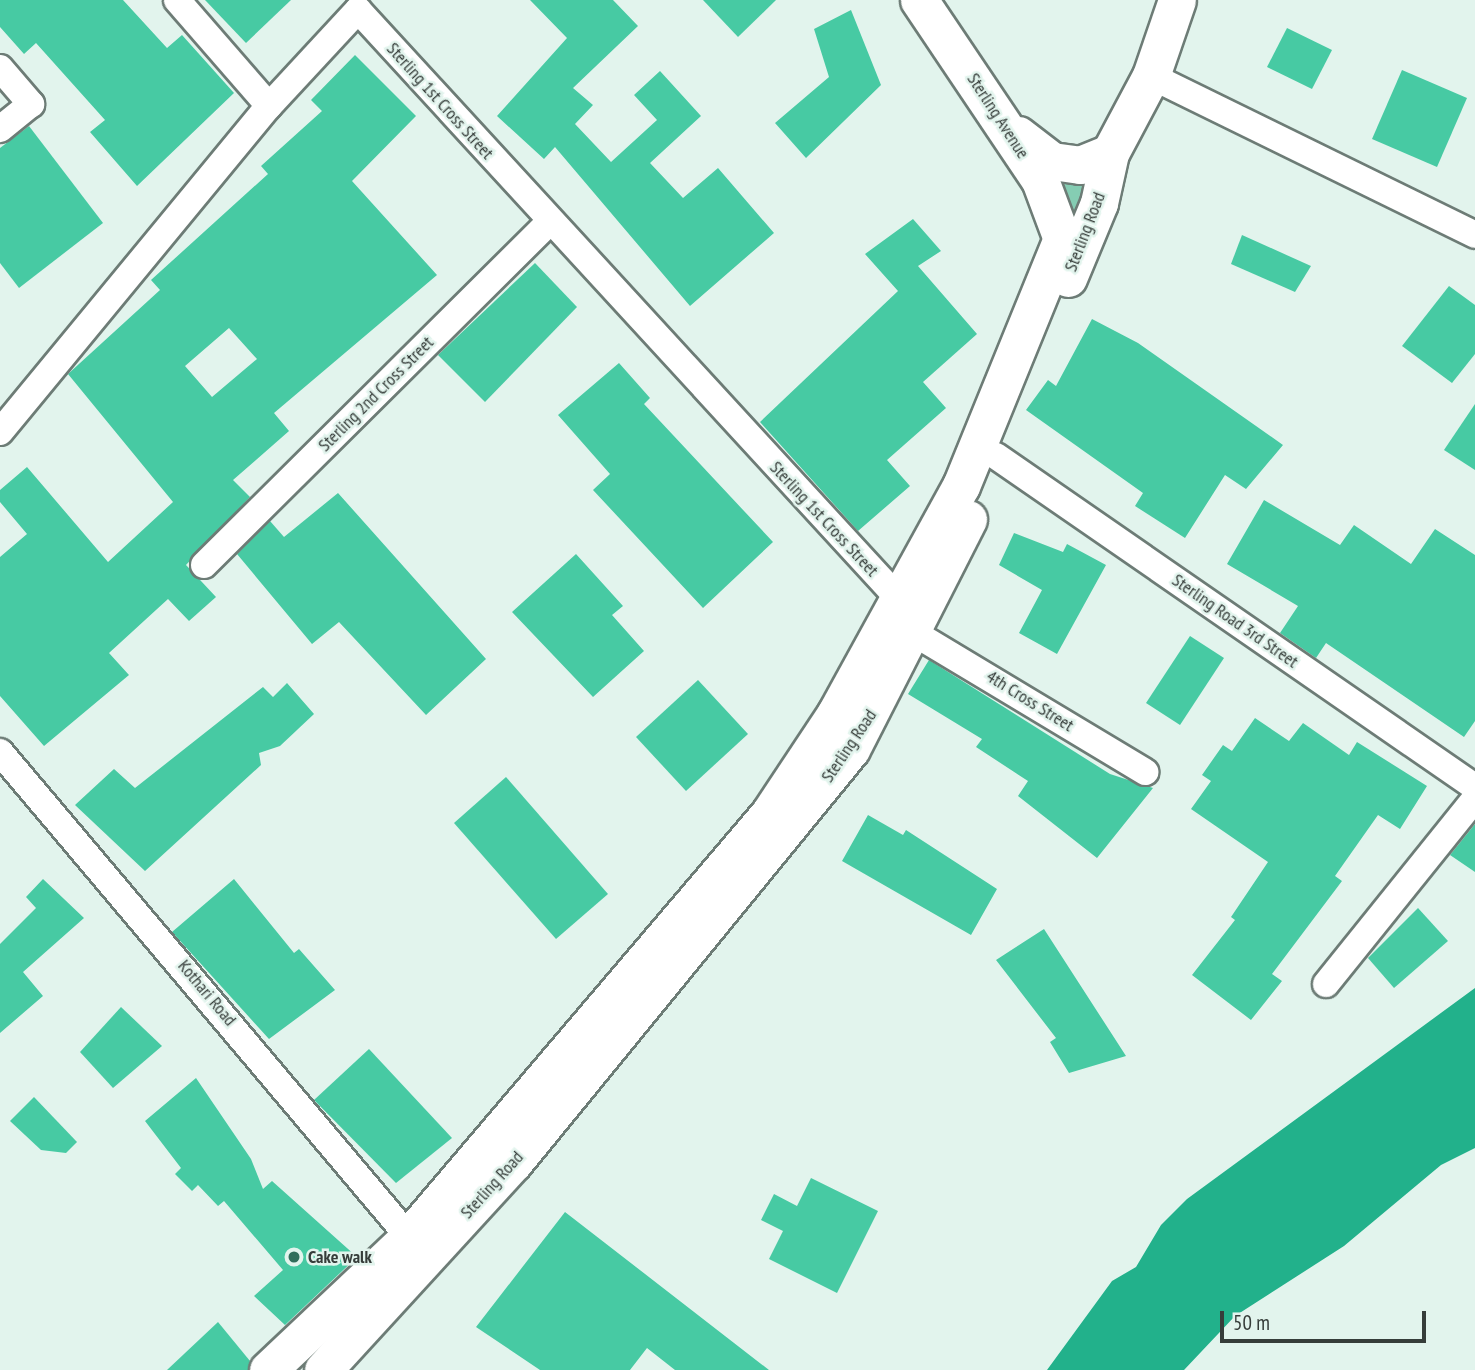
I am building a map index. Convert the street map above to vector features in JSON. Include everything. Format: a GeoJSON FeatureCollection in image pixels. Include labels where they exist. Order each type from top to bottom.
{"type":"FeatureCollection","features":[{"type":"Feature","properties":{"kind":"main road","name":"Sterling Avenue"},"geometry":{"type":"LineString","coordinates":[[919,0],[1040,180],[1062,239]]}},
{"type":"Feature","properties":{"kind":"main road","name":"Sterling Road"},"geometry":{"type":"LineString","coordinates":[[323,1370],[513,1163],[772,850],[851,749],[914,633],[996,456],[1099,202],[1110,153],[1151,76],[1177,0]]}},
{"type":"Feature","properties":{"kind":"main road"},"geometry":{"type":"LineString","coordinates":[[1000,121],[1052,161],[1080,165],[1110,153]]}},
{"type":"Feature","properties":{"kind":"main road","name":"Sterling Road"},"geometry":{"type":"LineString","coordinates":[[268,1370],[410,1237],[769,814],[836,713],[961,486],[1062,239]]}},
{"type":"Feature","properties":{"kind":"street"},"geometry":{"type":"LineString","coordinates":[[177,0],[269,106]]}},
{"type":"Feature","properties":{"kind":"street","name":"Sterling 1st Cross Street"},"geometry":{"type":"LineString","coordinates":[[0,432],[269,106],[358,10],[548,223],[899,599]]}},
{"type":"Feature","properties":{"kind":"street"},"geometry":{"type":"LineString","coordinates":[[0,68],[31,104],[0,129]]}},
{"type":"Feature","properties":{"kind":"street"},"geometry":{"type":"LineString","coordinates":[[1151,76],[1475,235]]}},
{"type":"Feature","properties":{"kind":"street","name":"Sterling 2nd Cross Street"},"geometry":{"type":"LineString","coordinates":[[204,565],[548,223]]}},
{"type":"Feature","properties":{"kind":"street","name":"Sterling Road 3rd Street"},"geometry":{"type":"LineString","coordinates":[[996,456],[1475,787]]}},
{"type":"Feature","properties":{"kind":"street","name":"4th Cross Street"},"geometry":{"type":"LineString","coordinates":[[914,633],[1145,772]]}},
{"type":"Feature","properties":{"kind":"street","name":"Kothari Road"},"geometry":{"type":"LineString","coordinates":[[0,752],[410,1237]]}},
{"type":"Feature","properties":{"kind":"street"},"geometry":{"type":"LineString","coordinates":[[1326,984],[1475,799]]}},
{"type":"Feature","properties":{"kind":"shaded area"},"geometry":{"type":"Polygon","coordinates":[[[1046,170],[1092,181],[1070,232],[1046,170]]]}},
{"type":"Feature","properties":{"kind":"shaded area"},"geometry":{"type":"Polygon","coordinates":[[[1475,988],[1475,1148],[1441,1165],[1344,1246],[1235,1316],[1184,1370],[1047,1370],[1112,1281],[1136,1267],[1161,1225],[1187,1199],[1475,988]]]}},
{"type":"Feature","properties":{"kind":"building"},"geometry":{"type":"Polygon","coordinates":[[[0,0],[123,0],[167,48],[182,35],[234,93],[137,186],[90,132],[105,120],[36,43],[24,54],[0,27],[0,0]]]}},
{"type":"Feature","properties":{"kind":"building"},"geometry":{"type":"Polygon","coordinates":[[[205,0],[291,0],[246,43],[205,0]]]}},
{"type":"Feature","properties":{"kind":"building"},"geometry":{"type":"Polygon","coordinates":[[[530,0],[613,0],[638,26],[573,88],[593,105],[575,124],[611,162],[657,120],[634,95],[660,71],[701,116],[650,163],[683,198],[718,168],[774,233],[690,306],[555,147],[544,159],[497,116],[567,38],[530,0]]]}},
{"type":"Feature","properties":{"kind":"building"},"geometry":{"type":"Polygon","coordinates":[[[703,0],[776,0],[738,37],[703,0]]]}},
{"type":"Feature","properties":{"kind":"building"},"geometry":{"type":"Polygon","coordinates":[[[851,10],[881,85],[806,158],[775,123],[829,77],[814,29],[851,10]]]}},
{"type":"Feature","properties":{"kind":"building"},"geometry":{"type":"Polygon","coordinates":[[[1287,28],[1332,50],[1312,89],[1267,67],[1287,28]]]}},
{"type":"Feature","properties":{"kind":"building"},"geometry":{"type":"Polygon","coordinates":[[[355,55],[416,116],[352,181],[437,275],[274,413],[289,431],[233,480],[250,497],[186,565],[216,597],[189,621],[168,599],[109,653],[129,675],[44,746],[0,696],[0,557],[27,534],[0,502],[0,490],[27,467],[108,562],[173,502],[68,374],[160,290],[151,280],[268,174],[261,166],[322,111],[311,100],[355,55]],[[229,328],[185,366],[212,397],[257,359],[229,328]]]}},
{"type":"Feature","properties":{"kind":"building"},"geometry":{"type":"Polygon","coordinates":[[[1402,70],[1467,98],[1437,167],[1372,139],[1402,70]]]}},
{"type":"Feature","properties":{"kind":"building"},"geometry":{"type":"Polygon","coordinates":[[[29,126],[103,223],[19,288],[0,263],[0,148],[29,126]]]}},
{"type":"Feature","properties":{"kind":"building"},"geometry":{"type":"Polygon","coordinates":[[[913,219],[941,251],[918,266],[977,334],[923,382],[946,408],[887,460],[910,486],[858,531],[760,422],[898,291],[865,254],[913,219]]]}},
{"type":"Feature","properties":{"kind":"building"},"geometry":{"type":"Polygon","coordinates":[[[1242,235],[1311,266],[1295,292],[1231,264],[1242,235]]]}},
{"type":"Feature","properties":{"kind":"building"},"geometry":{"type":"Polygon","coordinates":[[[535,263],[577,307],[485,402],[438,355],[535,263]]]}},
{"type":"Feature","properties":{"kind":"building"},"geometry":{"type":"Polygon","coordinates":[[[1449,286],[1475,305],[1475,354],[1452,383],[1402,346],[1449,286]]]}},
{"type":"Feature","properties":{"kind":"building"},"geometry":{"type":"Polygon","coordinates":[[[1092,319],[1138,343],[1283,445],[1246,489],[1225,475],[1185,538],[1135,506],[1143,493],[1026,410],[1048,380],[1056,386],[1092,319]]]}},
{"type":"Feature","properties":{"kind":"building"},"geometry":{"type":"Polygon","coordinates":[[[619,363],[650,398],[644,404],[773,542],[703,608],[593,490],[610,474],[558,415],[619,363]]]}},
{"type":"Feature","properties":{"kind":"building"},"geometry":{"type":"Polygon","coordinates":[[[1475,404],[1475,470],[1444,450],[1475,404]]]}},
{"type":"Feature","properties":{"kind":"building"},"geometry":{"type":"Polygon","coordinates":[[[338,493],[486,659],[426,715],[339,622],[312,644],[237,554],[270,521],[284,537],[338,493]]]}},
{"type":"Feature","properties":{"kind":"building"},"geometry":{"type":"Polygon","coordinates":[[[1264,500],[1340,545],[1354,525],[1411,564],[1435,529],[1475,555],[1475,721],[1464,737],[1326,643],[1316,658],[1280,633],[1298,606],[1227,564],[1264,500]]]}},
{"type":"Feature","properties":{"kind":"building"},"geometry":{"type":"Polygon","coordinates":[[[1014,533],[1063,552],[1067,544],[1106,565],[1057,654],[1019,633],[1042,590],[999,565],[1014,533]]]}},
{"type":"Feature","properties":{"kind":"building"},"geometry":{"type":"Polygon","coordinates":[[[576,554],[623,606],[612,615],[644,651],[593,697],[512,612],[576,554]]]}},
{"type":"Feature","properties":{"kind":"building"},"geometry":{"type":"Polygon","coordinates":[[[1190,636],[1224,658],[1180,725],[1146,703],[1190,636]]]}},
{"type":"Feature","properties":{"kind":"building"},"geometry":{"type":"Polygon","coordinates":[[[929,660],[1110,774],[1153,788],[1097,858],[1018,796],[1028,781],[976,747],[982,739],[908,694],[929,660]]]}},
{"type":"Feature","properties":{"kind":"building"},"geometry":{"type":"Polygon","coordinates":[[[698,680],[748,734],[686,791],[636,737],[698,680]]]}},
{"type":"Feature","properties":{"kind":"building"},"geometry":{"type":"Polygon","coordinates":[[[287,683],[314,714],[280,746],[259,753],[261,765],[145,871],[75,805],[114,769],[135,788],[263,687],[273,697],[287,683]]]}},
{"type":"Feature","properties":{"kind":"building"},"geometry":{"type":"Polygon","coordinates":[[[1255,718],[1289,741],[1303,723],[1349,755],[1357,742],[1427,786],[1400,829],[1378,815],[1335,876],[1342,881],[1272,974],[1282,981],[1251,1020],[1192,975],[1235,920],[1231,917],[1268,862],[1191,809],[1211,781],[1202,775],[1223,745],[1232,751],[1255,718]]]}},
{"type":"Feature","properties":{"kind":"building"},"geometry":{"type":"Polygon","coordinates":[[[506,777],[608,894],[556,939],[454,823],[506,777]]]}},
{"type":"Feature","properties":{"kind":"building"},"geometry":{"type":"Polygon","coordinates":[[[868,815],[903,835],[906,830],[997,889],[971,935],[842,861],[868,815]]]}},
{"type":"Feature","properties":{"kind":"building"},"geometry":{"type":"Polygon","coordinates":[[[1475,824],[1475,872],[1450,855],[1475,824]]]}},
{"type":"Feature","properties":{"kind":"building"},"geometry":{"type":"Polygon","coordinates":[[[43,879],[84,918],[23,972],[43,996],[0,1033],[0,944],[36,908],[26,897],[43,879]]]}},
{"type":"Feature","properties":{"kind":"building"},"geometry":{"type":"Polygon","coordinates":[[[234,879],[294,953],[299,949],[335,990],[269,1039],[172,932],[234,879]]]}},
{"type":"Feature","properties":{"kind":"building"},"geometry":{"type":"Polygon","coordinates":[[[1418,908],[1448,941],[1394,988],[1368,958],[1418,908]]]}},
{"type":"Feature","properties":{"kind":"building"},"geometry":{"type":"Polygon","coordinates":[[[1044,929],[1126,1056],[1069,1073],[1050,1042],[1056,1038],[996,960],[1044,929]]]}},
{"type":"Feature","properties":{"kind":"building"},"geometry":{"type":"Polygon","coordinates":[[[121,1007],[162,1046],[113,1088],[80,1052],[121,1007]]]}},
{"type":"Feature","properties":{"kind":"building"},"geometry":{"type":"Polygon","coordinates":[[[369,1049],[452,1138],[396,1183],[314,1100],[369,1049]]]}},
{"type":"Feature","properties":{"kind":"building"},"geometry":{"type":"Polygon","coordinates":[[[196,1078],[251,1159],[263,1189],[272,1181],[357,1257],[285,1325],[254,1296],[283,1270],[224,1201],[218,1206],[198,1185],[192,1191],[175,1174],[181,1168],[145,1121],[196,1078]]]}},
{"type":"Feature","properties":{"kind":"building"},"geometry":{"type":"Polygon","coordinates":[[[34,1097],[77,1142],[66,1153],[41,1150],[10,1121],[34,1097]]]}},
{"type":"Feature","properties":{"kind":"building"},"geometry":{"type":"Polygon","coordinates":[[[811,1178],[878,1211],[837,1293],[769,1259],[783,1231],[761,1220],[774,1194],[797,1206],[811,1178]]]}},
{"type":"Feature","properties":{"kind":"building"},"geometry":{"type":"Polygon","coordinates":[[[565,1212],[769,1370],[675,1370],[647,1348],[630,1370],[540,1370],[476,1327],[565,1212]]]}},
{"type":"Feature","properties":{"kind":"building"},"geometry":{"type":"Polygon","coordinates":[[[218,1322],[250,1361],[248,1370],[167,1370],[218,1322]]]}},
{"type":"Feature","properties":{"kind":"place","name":"Cake walk"},"geometry":{"type":"Point","coordinates":[294,1257]}}]}
